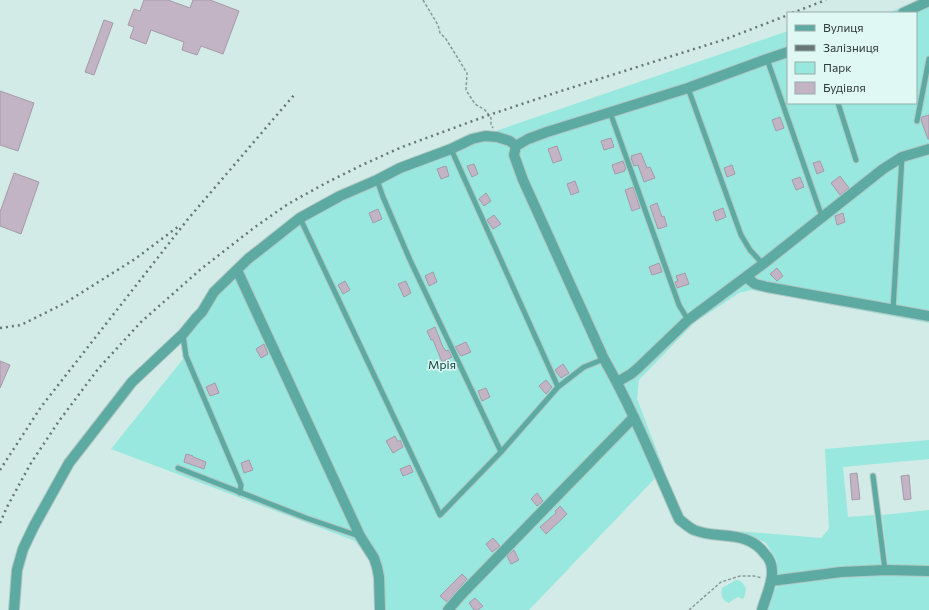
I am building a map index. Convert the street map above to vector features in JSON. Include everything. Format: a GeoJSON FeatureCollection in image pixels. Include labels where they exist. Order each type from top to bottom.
{"type":"FeatureCollection","features":[{"type":"Feature","properties":{"kind":"street"},"geometry":{"type":"LineString","coordinates":[[905,12],[929,1]]}},
{"type":"Feature","properties":{"kind":"street"},"geometry":{"type":"LineString","coordinates":[[516,146],[547,132],[688,88],[787,52]]}},
{"type":"Feature","properties":{"kind":"street"},"geometry":{"type":"LineString","coordinates":[[14,610],[16,570],[23,548],[69,463],[132,382],[183,334],[202,312],[214,292],[248,259],[300,218],[340,196],[400,168],[485,136],[497,137],[510,141],[516,146]]}},
{"type":"Feature","properties":{"kind":"street"},"geometry":{"type":"LineString","coordinates":[[516,146],[514,155],[523,180],[604,359],[634,417],[679,519],[694,530],[717,535],[734,536],[750,541],[762,549],[769,558],[772,571],[770,587],[762,610]]}},
{"type":"Feature","properties":{"kind":"street"},"geometry":{"type":"LineString","coordinates":[[617,382],[638,368],[688,320],[763,264],[883,169],[902,157],[929,149]]}},
{"type":"Feature","properties":{"kind":"street"},"geometry":{"type":"LineString","coordinates":[[237,270],[360,536],[374,558],[379,577],[380,610]]}},
{"type":"Feature","properties":{"kind":"street"},"geometry":{"type":"LineString","coordinates":[[746,277],[755,284],[767,287],[929,316]]}},
{"type":"Feature","properties":{"kind":"street"},"geometry":{"type":"LineString","coordinates":[[448,610],[634,417]]}},
{"type":"Feature","properties":{"kind":"street"},"geometry":{"type":"LineString","coordinates":[[770,581],[841,572],[885,570],[929,571]]}},
{"type":"Feature","properties":{"kind":"lane"},"geometry":{"type":"LineString","coordinates":[[767,59],[822,217]]}},
{"type":"Feature","properties":{"kind":"lane"},"geometry":{"type":"LineString","coordinates":[[917,121],[929,59]]}},
{"type":"Feature","properties":{"kind":"lane"},"geometry":{"type":"LineString","coordinates":[[688,88],[741,235],[750,250],[763,264]]}},
{"type":"Feature","properties":{"kind":"lane"},"geometry":{"type":"LineString","coordinates":[[838,104],[856,160]]}},
{"type":"Feature","properties":{"kind":"lane"},"geometry":{"type":"LineString","coordinates":[[610,112],[679,305],[688,320]]}},
{"type":"Feature","properties":{"kind":"lane"},"geometry":{"type":"LineString","coordinates":[[451,149],[558,387]]}},
{"type":"Feature","properties":{"kind":"lane"},"geometry":{"type":"LineString","coordinates":[[893,310],[902,157]]}},
{"type":"Feature","properties":{"kind":"lane"},"geometry":{"type":"LineString","coordinates":[[377,180],[410,260],[501,452]]}},
{"type":"Feature","properties":{"kind":"lane"},"geometry":{"type":"LineString","coordinates":[[300,218],[440,515],[501,452],[558,387],[584,367],[604,359]]}},
{"type":"Feature","properties":{"kind":"lane"},"geometry":{"type":"LineString","coordinates":[[183,334],[186,356],[241,485],[240,493]]}},
{"type":"Feature","properties":{"kind":"lane"},"geometry":{"type":"LineString","coordinates":[[178,468],[306,518],[360,536]]}},
{"type":"Feature","properties":{"kind":"lane"},"geometry":{"type":"LineString","coordinates":[[873,476],[885,570]]}},
{"type":"Feature","properties":{"kind":"path"},"geometry":{"type":"LineString","coordinates":[[423,0],[438,25],[440,33],[446,39],[467,73],[466,90],[475,104],[485,110],[491,118],[491,125],[497,137]]}},
{"type":"Feature","properties":{"kind":"path"},"geometry":{"type":"LineString","coordinates":[[690,610],[721,582],[740,576],[754,576],[770,581]]}},
{"type":"Feature","properties":{"kind":"green space","name":"Мрія"},"geometry":{"type":"Polygon","coordinates":[[[919,0],[929,0],[929,323],[751,290],[739,293],[694,323],[639,380],[637,399],[664,469],[529,610],[376,610],[374,576],[369,559],[355,541],[111,449],[183,359],[180,332],[299,215],[487,134],[787,31],[787,104],[917,104],[917,12],[890,12],[919,0]]]}},
{"type":"Feature","properties":{"kind":"green space"},"geometry":{"type":"Polygon","coordinates":[[[929,440],[929,459],[843,467],[848,517],[874,515],[881,566],[779,577],[776,574],[775,566],[777,561],[766,543],[737,531],[821,538],[829,529],[825,449],[929,440]]]}},
{"type":"Feature","properties":{"kind":"green space"},"geometry":{"type":"Polygon","coordinates":[[[929,510],[929,566],[888,565],[882,515],[929,510]]]}},
{"type":"Feature","properties":{"kind":"green space"},"geometry":{"type":"Polygon","coordinates":[[[929,574],[929,610],[767,610],[776,587],[793,581],[843,575],[929,574]]]}},
{"type":"Feature","properties":{"kind":"green space"},"geometry":{"type":"Polygon","coordinates":[[[736,580],[741,581],[746,588],[745,595],[743,599],[738,597],[729,603],[722,597],[722,588],[736,580]]]}},
{"type":"Feature","properties":{"kind":"building"},"geometry":{"type":"Polygon","coordinates":[[[144,0],[168,0],[190,8],[193,0],[210,0],[239,11],[223,54],[201,46],[197,55],[182,50],[184,42],[151,30],[146,44],[130,38],[134,27],[128,25],[134,9],[140,11],[144,0]]]}},
{"type":"Feature","properties":{"kind":"building"},"geometry":{"type":"Polygon","coordinates":[[[104,20],[113,23],[94,75],[85,72],[104,20]]]}},
{"type":"Feature","properties":{"kind":"building"},"geometry":{"type":"Polygon","coordinates":[[[0,91],[34,103],[18,151],[0,145],[0,91]]]}},
{"type":"Feature","properties":{"kind":"building"},"geometry":{"type":"Polygon","coordinates":[[[929,115],[928,139],[921,120],[922,117],[929,115]]]}},
{"type":"Feature","properties":{"kind":"building"},"geometry":{"type":"Polygon","coordinates":[[[780,117],[784,128],[776,131],[772,120],[780,117]]]}},
{"type":"Feature","properties":{"kind":"building"},"geometry":{"type":"Polygon","coordinates":[[[611,138],[614,147],[604,150],[601,141],[611,138]]]}},
{"type":"Feature","properties":{"kind":"building"},"geometry":{"type":"Polygon","coordinates":[[[557,146],[562,160],[553,163],[548,149],[557,146]]]}},
{"type":"Feature","properties":{"kind":"building"},"geometry":{"type":"Polygon","coordinates":[[[641,153],[647,168],[650,167],[655,178],[644,182],[638,165],[634,166],[631,158],[631,156],[641,153]]]}},
{"type":"Feature","properties":{"kind":"building"},"geometry":{"type":"Polygon","coordinates":[[[623,161],[626,169],[624,170],[625,171],[615,174],[612,165],[623,161]]]}},
{"type":"Feature","properties":{"kind":"building"},"geometry":{"type":"Polygon","coordinates":[[[820,161],[824,171],[817,174],[813,163],[820,161]]]}},
{"type":"Feature","properties":{"kind":"building"},"geometry":{"type":"Polygon","coordinates":[[[474,164],[478,174],[472,177],[467,166],[474,164]]]}},
{"type":"Feature","properties":{"kind":"building"},"geometry":{"type":"Polygon","coordinates":[[[732,165],[735,174],[727,177],[724,168],[732,165]]]}},
{"type":"Feature","properties":{"kind":"building"},"geometry":{"type":"Polygon","coordinates":[[[446,166],[449,176],[441,179],[437,169],[446,166]]]}},
{"type":"Feature","properties":{"kind":"building"},"geometry":{"type":"Polygon","coordinates":[[[14,173],[39,182],[21,234],[0,226],[0,212],[14,173]]]}},
{"type":"Feature","properties":{"kind":"building"},"geometry":{"type":"Polygon","coordinates":[[[840,176],[849,188],[840,195],[831,183],[840,176]]]}},
{"type":"Feature","properties":{"kind":"building"},"geometry":{"type":"Polygon","coordinates":[[[800,177],[804,187],[796,190],[792,180],[800,177]]]}},
{"type":"Feature","properties":{"kind":"building"},"geometry":{"type":"Polygon","coordinates":[[[575,181],[579,192],[571,195],[567,184],[575,181]]]}},
{"type":"Feature","properties":{"kind":"building"},"geometry":{"type":"Polygon","coordinates":[[[633,187],[640,208],[632,211],[625,190],[633,187]]]}},
{"type":"Feature","properties":{"kind":"building"},"geometry":{"type":"Polygon","coordinates":[[[486,193],[491,201],[484,206],[479,199],[486,193]]]}},
{"type":"Feature","properties":{"kind":"building"},"geometry":{"type":"Polygon","coordinates":[[[657,203],[662,217],[664,216],[667,226],[658,229],[650,206],[657,203]]]}},
{"type":"Feature","properties":{"kind":"building"},"geometry":{"type":"Polygon","coordinates":[[[723,208],[726,217],[716,221],[713,212],[723,208]]]}},
{"type":"Feature","properties":{"kind":"building"},"geometry":{"type":"Polygon","coordinates":[[[378,209],[382,219],[373,223],[369,213],[378,209]]]}},
{"type":"Feature","properties":{"kind":"building"},"geometry":{"type":"Polygon","coordinates":[[[843,213],[845,222],[837,225],[835,216],[843,213]]]}},
{"type":"Feature","properties":{"kind":"building"},"geometry":{"type":"Polygon","coordinates":[[[494,215],[501,224],[493,229],[487,220],[494,215]]]}},
{"type":"Feature","properties":{"kind":"building"},"geometry":{"type":"Polygon","coordinates":[[[659,263],[662,272],[652,275],[649,267],[659,263]]]}},
{"type":"Feature","properties":{"kind":"building"},"geometry":{"type":"Polygon","coordinates":[[[777,268],[783,276],[777,281],[770,274],[777,268]]]}},
{"type":"Feature","properties":{"kind":"building"},"geometry":{"type":"Polygon","coordinates":[[[433,272],[437,282],[429,286],[425,276],[433,272]]]}},
{"type":"Feature","properties":{"kind":"building"},"geometry":{"type":"Polygon","coordinates":[[[685,273],[689,284],[677,288],[675,282],[678,281],[676,276],[685,273]]]}},
{"type":"Feature","properties":{"kind":"building"},"geometry":{"type":"Polygon","coordinates":[[[345,281],[350,290],[343,294],[338,285],[345,281]]]}},
{"type":"Feature","properties":{"kind":"building"},"geometry":{"type":"Polygon","coordinates":[[[406,281],[411,293],[404,297],[398,284],[406,281]]]}},
{"type":"Feature","properties":{"kind":"building"},"geometry":{"type":"Polygon","coordinates":[[[435,327],[443,347],[446,351],[448,350],[452,357],[442,362],[433,340],[431,340],[427,331],[435,327]]]}},
{"type":"Feature","properties":{"kind":"building"},"geometry":{"type":"Polygon","coordinates":[[[466,342],[471,352],[461,356],[455,347],[466,342]]]}},
{"type":"Feature","properties":{"kind":"building"},"geometry":{"type":"Polygon","coordinates":[[[264,344],[268,354],[261,358],[256,349],[264,344]]]}},
{"type":"Feature","properties":{"kind":"building"},"geometry":{"type":"Polygon","coordinates":[[[0,361],[10,365],[0,388],[0,361]]]}},
{"type":"Feature","properties":{"kind":"building"},"geometry":{"type":"Polygon","coordinates":[[[563,364],[569,373],[561,378],[555,370],[563,364]]]}},
{"type":"Feature","properties":{"kind":"building"},"geometry":{"type":"Polygon","coordinates":[[[546,380],[552,387],[546,394],[539,386],[546,380]]]}},
{"type":"Feature","properties":{"kind":"building"},"geometry":{"type":"Polygon","coordinates":[[[215,383],[219,393],[210,396],[206,387],[215,383]]]}},
{"type":"Feature","properties":{"kind":"building"},"geometry":{"type":"Polygon","coordinates":[[[486,388],[490,397],[482,401],[478,391],[486,388]]]}},
{"type":"Feature","properties":{"kind":"building"},"geometry":{"type":"Polygon","coordinates":[[[395,436],[398,442],[400,440],[403,447],[393,453],[386,441],[395,436]]]}},
{"type":"Feature","properties":{"kind":"building"},"geometry":{"type":"Polygon","coordinates":[[[186,454],[206,462],[204,469],[184,462],[186,454]]]}},
{"type":"Feature","properties":{"kind":"building"},"geometry":{"type":"Polygon","coordinates":[[[249,460],[253,470],[244,473],[241,463],[249,460]]]}},
{"type":"Feature","properties":{"kind":"building"},"geometry":{"type":"Polygon","coordinates":[[[410,465],[413,472],[403,476],[400,469],[410,465]]]}},
{"type":"Feature","properties":{"kind":"building"},"geometry":{"type":"Polygon","coordinates":[[[857,473],[860,499],[852,500],[850,474],[857,473]]]}},
{"type":"Feature","properties":{"kind":"building"},"geometry":{"type":"Polygon","coordinates":[[[909,475],[911,499],[904,500],[901,476],[909,475]]]}},
{"type":"Feature","properties":{"kind":"building"},"geometry":{"type":"Polygon","coordinates":[[[537,493],[543,501],[537,506],[531,499],[537,493]]]}},
{"type":"Feature","properties":{"kind":"building"},"geometry":{"type":"Polygon","coordinates":[[[560,506],[567,514],[546,534],[540,527],[556,513],[555,511],[560,506]]]}},
{"type":"Feature","properties":{"kind":"building"},"geometry":{"type":"Polygon","coordinates":[[[493,538],[500,546],[492,552],[486,544],[493,538]]]}},
{"type":"Feature","properties":{"kind":"building"},"geometry":{"type":"Polygon","coordinates":[[[514,550],[519,560],[511,564],[507,556],[514,550]]]}},
{"type":"Feature","properties":{"kind":"building"},"geometry":{"type":"Polygon","coordinates":[[[462,574],[467,579],[447,602],[440,596],[462,574]]]}},
{"type":"Feature","properties":{"kind":"building"},"geometry":{"type":"Polygon","coordinates":[[[475,598],[483,606],[478,610],[474,610],[469,603],[475,598]]]}},
{"type":"Feature","properties":{"kind":"railway"},"geometry":{"type":"LineString","coordinates":[[795,12],[826,0]]}},
{"type":"Feature","properties":{"kind":"railway"},"geometry":{"type":"LineString","coordinates":[[0,523],[31,463],[59,421],[98,369],[141,322],[201,269],[255,227],[288,204],[324,184],[402,147],[489,115],[726,39],[787,15]]}},
{"type":"Feature","properties":{"kind":"railway"},"geometry":{"type":"LineString","coordinates":[[0,470],[41,407],[188,219],[294,95]]}},
{"type":"Feature","properties":{"kind":"railway"},"geometry":{"type":"LineString","coordinates":[[0,328],[21,325],[65,303],[135,259],[179,226]]}}]}
